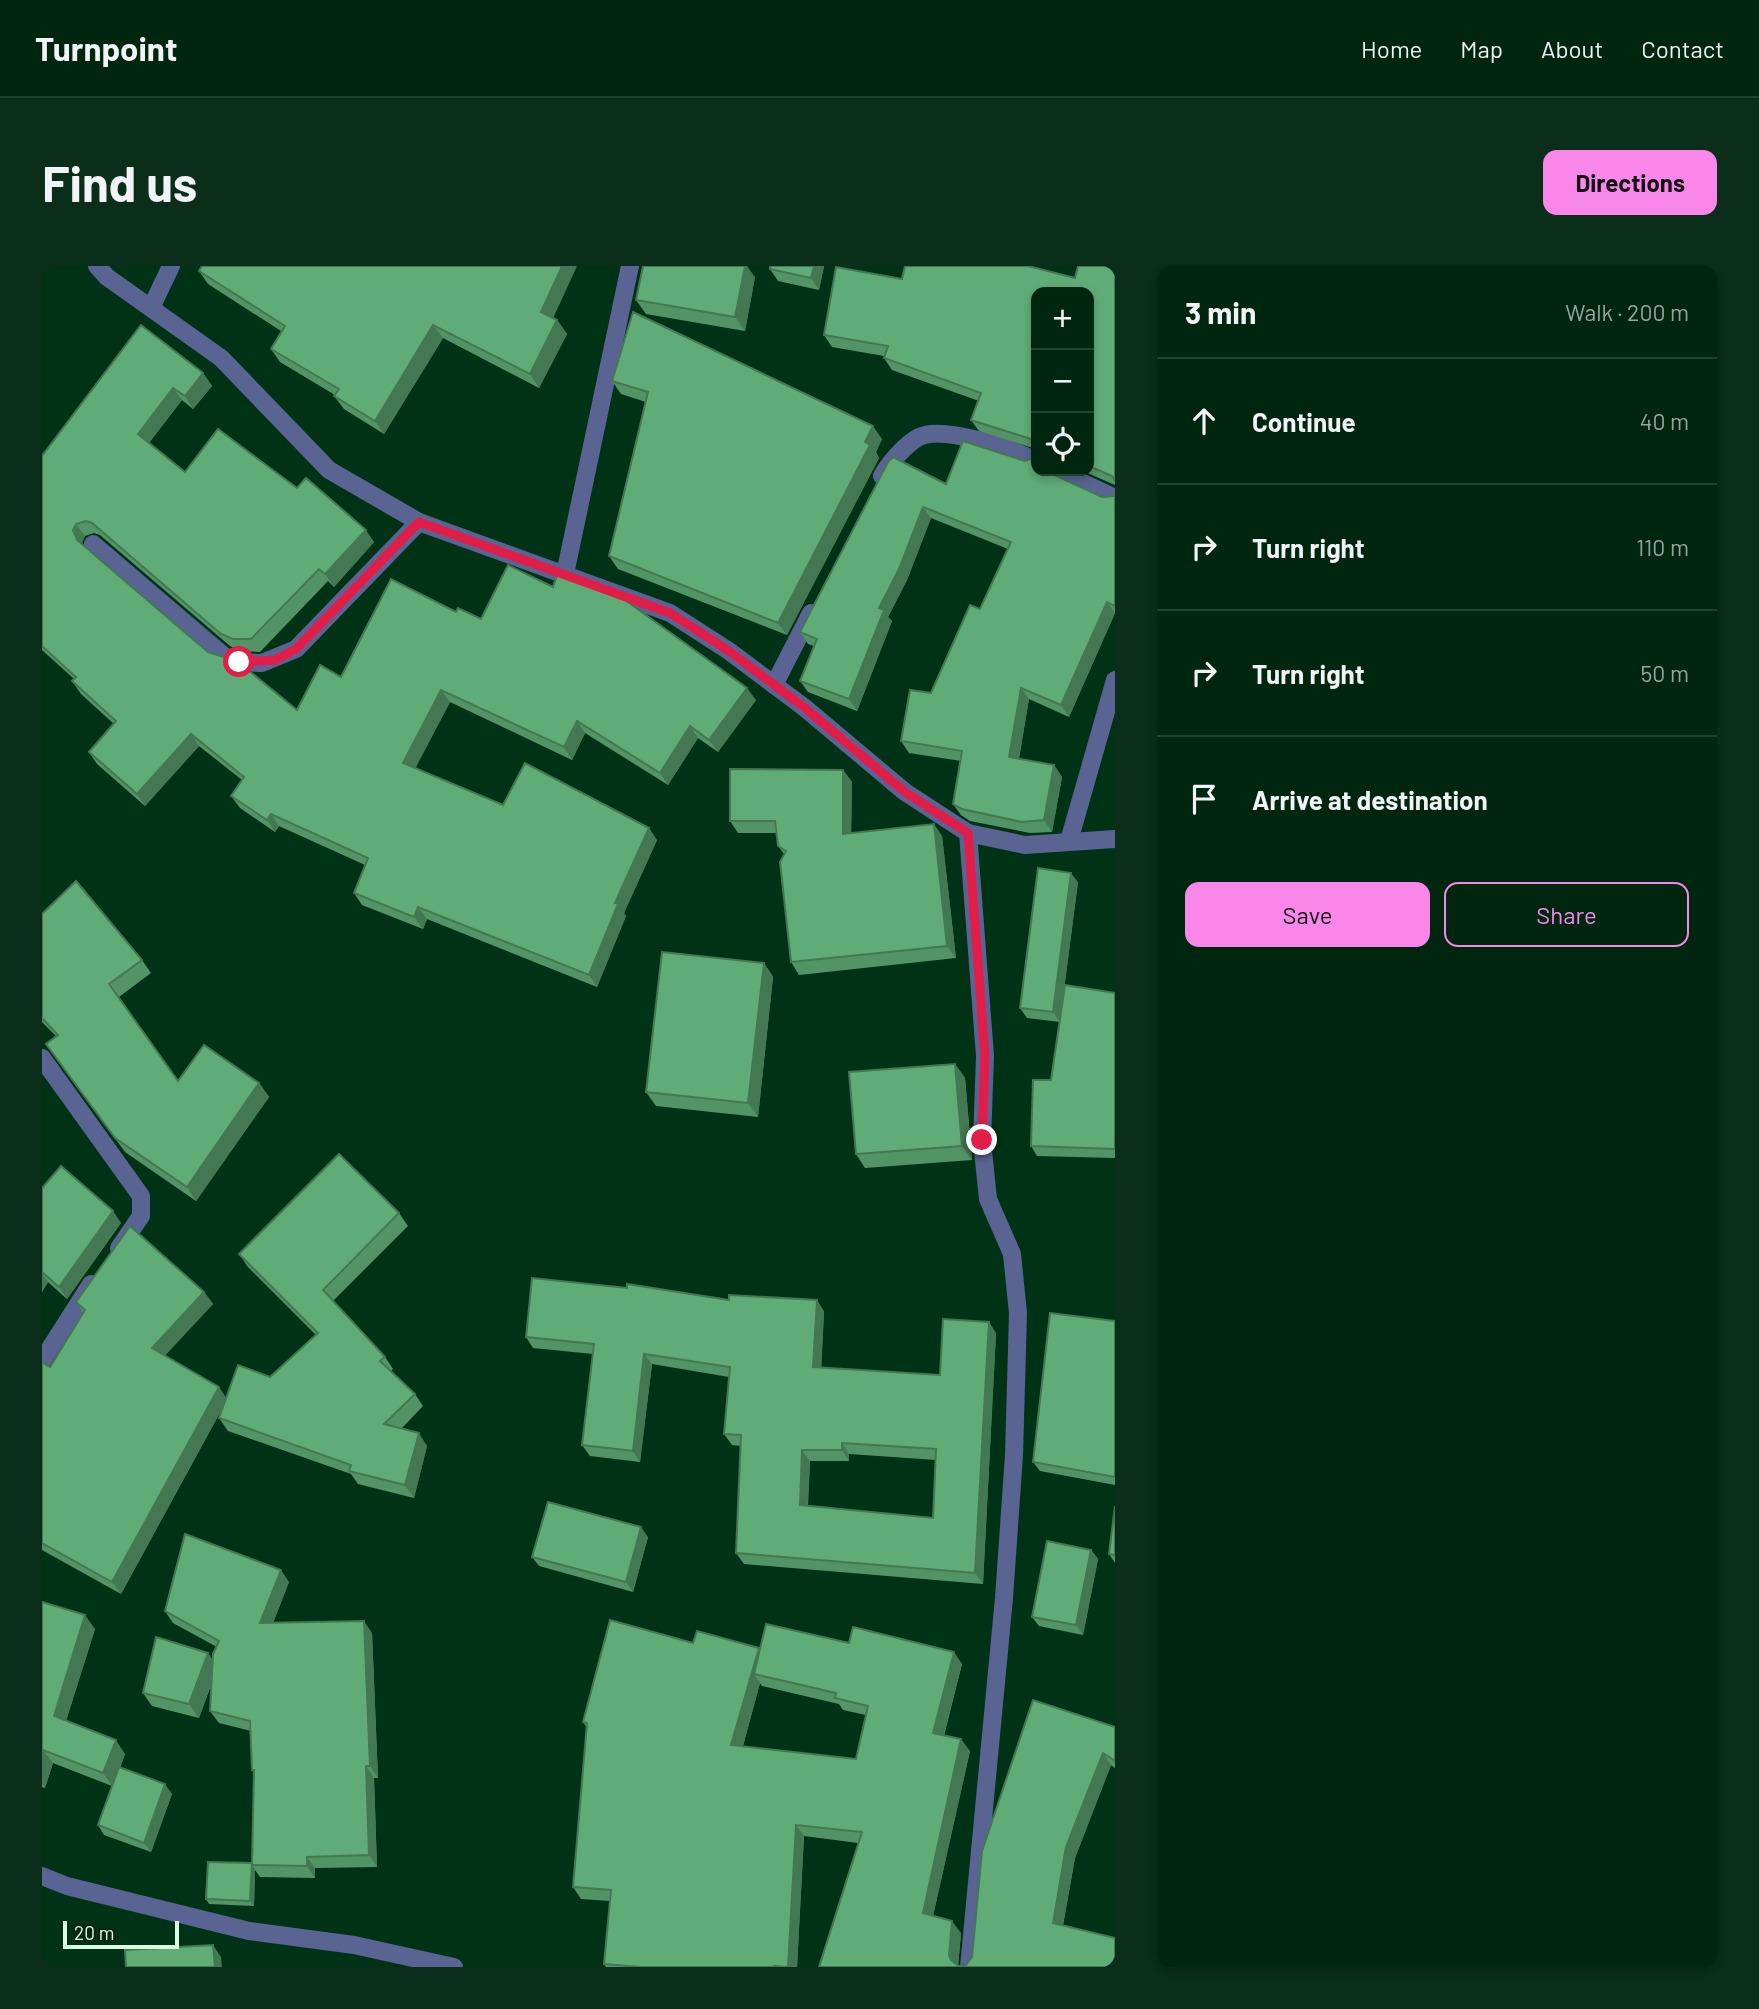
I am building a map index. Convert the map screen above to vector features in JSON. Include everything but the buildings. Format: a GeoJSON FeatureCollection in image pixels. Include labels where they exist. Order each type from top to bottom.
{"type":"FeatureCollection","features":[{"type":"Feature","properties":{"kind":"street"},"geometry":{"type":"LineString","coordinates":[[97,266],[107,277],[221,358],[330,470],[419,522],[670,613],[774,685],[905,792],[968,833],[1025,845],[1115,839]]}},
{"type":"Feature","properties":{"kind":"street"},"geometry":{"type":"LineString","coordinates":[[151,308],[172,266]]}},
{"type":"Feature","properties":{"kind":"street"},"geometry":{"type":"LineString","coordinates":[[565,574],[630,266]]}},
{"type":"Feature","properties":{"kind":"street"},"geometry":{"type":"LineString","coordinates":[[874,490],[887,466],[920,436],[950,434],[1031,459]]}},
{"type":"Feature","properties":{"kind":"street"},"geometry":{"type":"LineString","coordinates":[[1068,476],[1115,498]]}},
{"type":"Feature","properties":{"kind":"street"},"geometry":{"type":"LineString","coordinates":[[93,544],[224,656],[239,662],[262,663],[296,649],[419,522]]}},
{"type":"Feature","properties":{"kind":"street"},"geometry":{"type":"LineString","coordinates":[[774,685],[818,600]]}},
{"type":"Feature","properties":{"kind":"street"},"geometry":{"type":"LineString","coordinates":[[1069,841],[1115,680]]}},
{"type":"Feature","properties":{"kind":"street"},"geometry":{"type":"LineString","coordinates":[[968,833],[985,1056],[982,1140],[988,1199],[1012,1254],[1018,1313],[1014,1455],[1004,1598],[969,1967]]}},
{"type":"Feature","properties":{"kind":"street"},"geometry":{"type":"LineString","coordinates":[[42,1058],[141,1196],[141,1216],[42,1361]]}},
{"type":"Feature","properties":{"kind":"street"},"geometry":{"type":"LineString","coordinates":[[42,1876],[67,1886],[249,1931],[354,1945],[454,1967]]}},
{"type":"Feature","properties":{"kind":"route"},"geometry":{"type":"LineString","coordinates":[[239,662],[262,663],[275,660],[296,649],[419,522],[670,613],[729,651],[805,708],[905,792],[968,833],[985,1056],[982,1140]]}}]}
